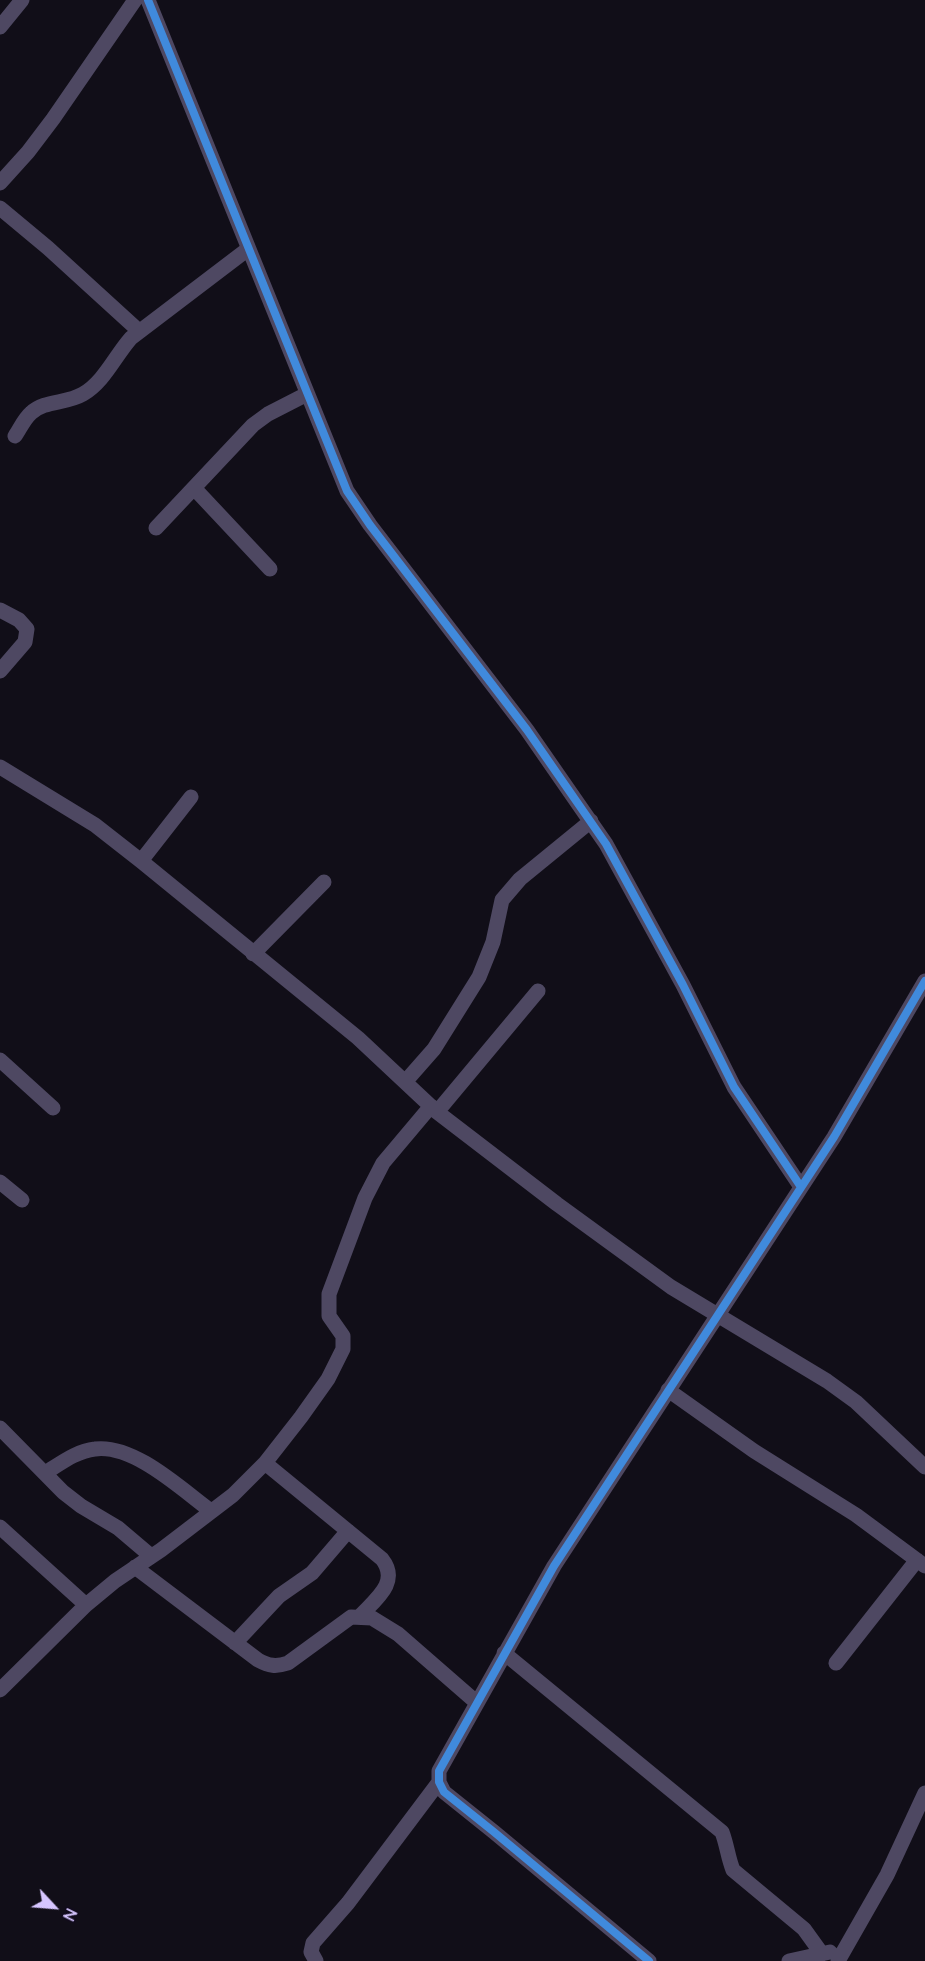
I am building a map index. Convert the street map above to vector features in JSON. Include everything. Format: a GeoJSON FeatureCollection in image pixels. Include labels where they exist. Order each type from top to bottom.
{"type":"FeatureCollection","features":[{"type":"Feature","properties":{"kind":"street"},"geometry":{"type":"LineString","coordinates":[[0,27],[22,0]]}},
{"type":"Feature","properties":{"kind":"street"},"geometry":{"type":"LineString","coordinates":[[0,183],[15,168],[53,119],[135,0]]}},
{"type":"Feature","properties":{"kind":"street"},"geometry":{"type":"LineString","coordinates":[[148,0],[346,491],[527,730],[591,821],[606,844],[683,985],[734,1087],[801,1186]]}},
{"type":"Feature","properties":{"kind":"street"},"geometry":{"type":"LineString","coordinates":[[0,208],[48,248],[139,331]]}},
{"type":"Feature","properties":{"kind":"street"},"geometry":{"type":"LineString","coordinates":[[15,436],[29,415],[39,407],[84,394],[108,369],[117,353],[139,331],[248,249]]}},
{"type":"Feature","properties":{"kind":"street"},"geometry":{"type":"LineString","coordinates":[[156,528],[253,425],[268,414],[307,394]]}},
{"type":"Feature","properties":{"kind":"street"},"geometry":{"type":"LineString","coordinates":[[195,488],[270,569]]}},
{"type":"Feature","properties":{"kind":"street"},"geometry":{"type":"LineString","coordinates":[[0,610],[19,620],[27,629],[25,642],[0,670]]}},
{"type":"Feature","properties":{"kind":"street"},"geometry":{"type":"LineString","coordinates":[[0,767],[95,825],[358,1038],[434,1109],[634,1261],[717,1316],[827,1381],[856,1402],[925,1467]]}},
{"type":"Feature","properties":{"kind":"street"},"geometry":{"type":"LineString","coordinates":[[141,861],[191,797]]}},
{"type":"Feature","properties":{"kind":"street"},"geometry":{"type":"LineString","coordinates":[[405,1082],[434,1049],[479,977],[493,942],[502,900],[519,879],[591,821]]}},
{"type":"Feature","properties":{"kind":"street"},"geometry":{"type":"LineString","coordinates":[[253,954],[324,882]]}},
{"type":"Feature","properties":{"kind":"street"},"geometry":{"type":"LineString","coordinates":[[649,1961],[444,1792],[439,1782],[439,1771],[554,1566],[854,1106],[925,981]]}},
{"type":"Feature","properties":{"kind":"street"},"geometry":{"type":"LineString","coordinates":[[0,1690],[86,1605],[233,1495],[265,1463],[328,1379],[343,1348],[343,1336],[329,1316],[329,1294],[374,1179],[398,1144],[434,1109],[538,992]]}},
{"type":"Feature","properties":{"kind":"street"},"geometry":{"type":"LineString","coordinates":[[0,1060],[53,1108]]}},
{"type":"Feature","properties":{"kind":"street"},"geometry":{"type":"LineString","coordinates":[[0,1182],[22,1200]]}},
{"type":"Feature","properties":{"kind":"street"},"geometry":{"type":"LineString","coordinates":[[668,1390],[754,1451],[856,1515],[921,1563],[837,1663]]}},
{"type":"Feature","properties":{"kind":"street"},"geometry":{"type":"LineString","coordinates":[[0,1428],[72,1499],[118,1528],[151,1556]]}},
{"type":"Feature","properties":{"kind":"street"},"geometry":{"type":"LineString","coordinates":[[45,1473],[82,1452],[96,1448],[123,1453],[154,1468],[211,1511]]}},
{"type":"Feature","properties":{"kind":"street"},"geometry":{"type":"LineString","coordinates":[[265,1463],[382,1559],[390,1574],[389,1581],[360,1616]]}},
{"type":"Feature","properties":{"kind":"street"},"geometry":{"type":"LineString","coordinates":[[0,1527],[86,1605]]}},
{"type":"Feature","properties":{"kind":"street"},"geometry":{"type":"LineString","coordinates":[[235,1643],[279,1596],[312,1573],[348,1532]]}},
{"type":"Feature","properties":{"kind":"street"},"geometry":{"type":"LineString","coordinates":[[135,1568],[258,1660],[277,1666],[288,1663],[351,1617],[372,1618],[398,1634],[476,1702]]}},
{"type":"Feature","properties":{"kind":"street"},"geometry":{"type":"LineString","coordinates":[[504,1653],[722,1832],[733,1870],[797,1923],[822,1954]]}},
{"type":"Feature","properties":{"kind":"street"},"geometry":{"type":"LineString","coordinates":[[316,1961],[310,1952],[313,1943],[348,1903],[439,1782]]}},
{"type":"Feature","properties":{"kind":"street"},"geometry":{"type":"LineString","coordinates":[[789,1961],[822,1954],[841,1955],[886,1875],[925,1793]]}},
{"type":"Feature","properties":{"kind":"cycle path"},"geometry":{"type":"LineString","coordinates":[[148,0],[347,491],[370,525],[527,730],[606,844],[683,985],[734,1087],[801,1187]]}},
{"type":"Feature","properties":{"kind":"cycle path"},"geometry":{"type":"LineString","coordinates":[[649,1961],[444,1792],[439,1782],[439,1771],[554,1566],[834,1137],[925,981]]}}]}
